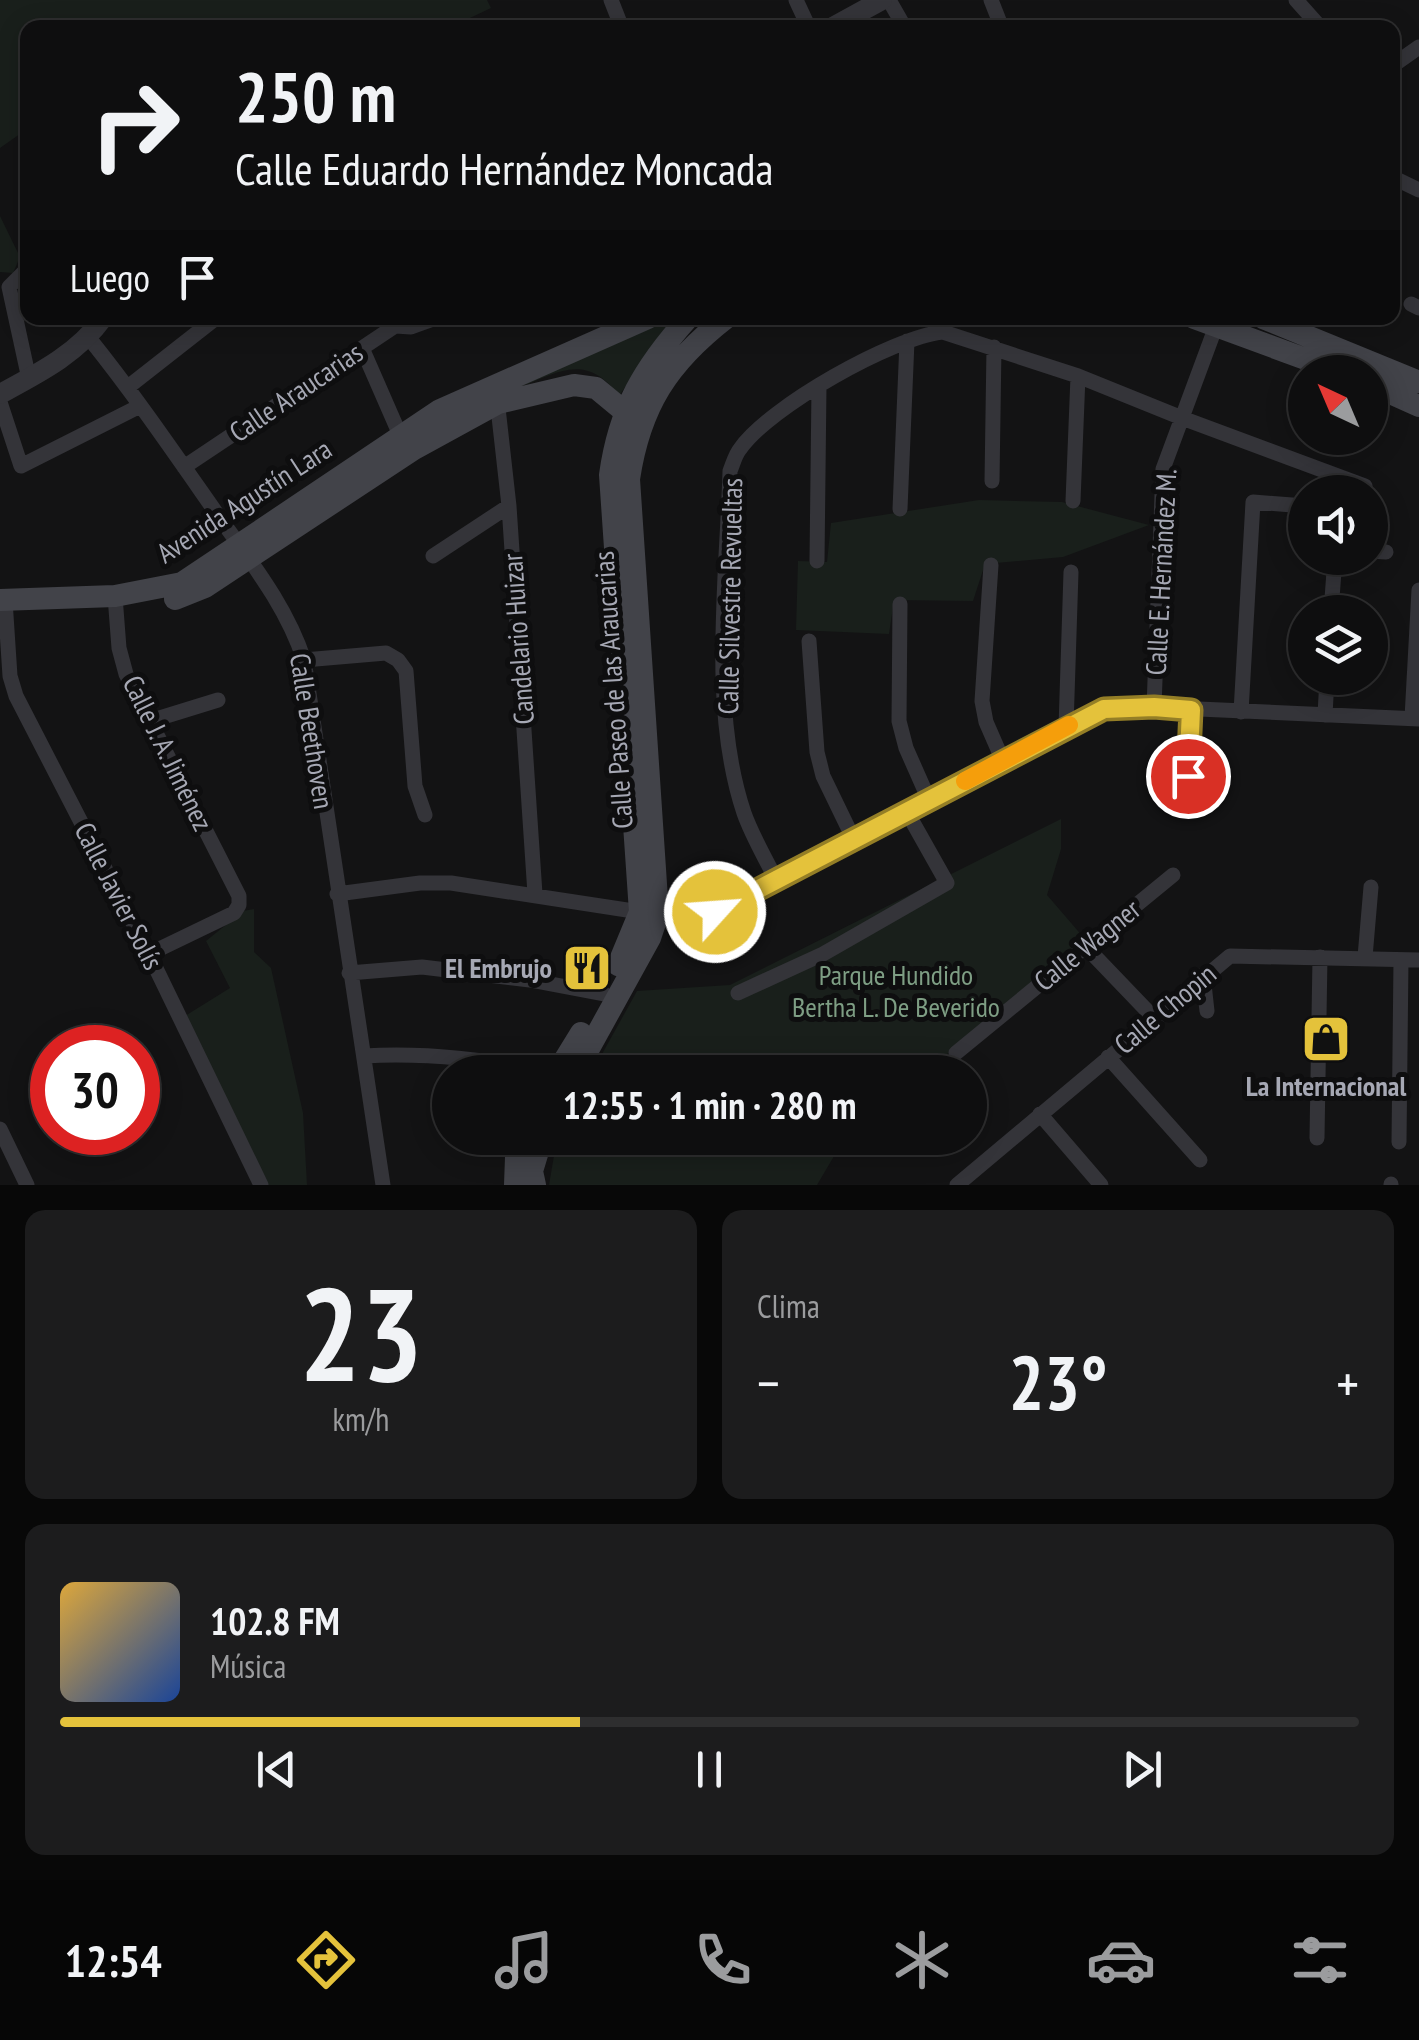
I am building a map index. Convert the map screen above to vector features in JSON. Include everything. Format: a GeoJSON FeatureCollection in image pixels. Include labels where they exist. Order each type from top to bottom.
{"type":"FeatureCollection","features":[{"type":"Feature","properties":{"kind":"main road","name":"Avenida Agustín Lara"},"geometry":{"type":"LineString","coordinates":[[3,600],[115,596],[182,583],[414,449],[496,394],[634,325]]}},
{"type":"Feature","properties":{"kind":"main road","name":"Calle Paseo de las Araucarias"},"geometry":{"type":"LineString","coordinates":[[585,1055],[650,938],[624,553],[610,476],[615,441],[641,376],[682,325]]}},
{"type":"Feature","properties":{"kind":"main road","name":"Calle Paseo de las Araucarias"},"geometry":{"type":"LineString","coordinates":[[624,553],[628,479],[641,421],[657,388],[684,355],[718,325]]}},
{"type":"Feature","properties":{"kind":"main road"},"geometry":{"type":"LineString","coordinates":[[1215,325],[1310,355]]}},
{"type":"Feature","properties":{"kind":"main road"},"geometry":{"type":"LineString","coordinates":[[1275,325],[1325,355]]}},
{"type":"Feature","properties":{"kind":"main road"},"geometry":{"type":"LineString","coordinates":[[1388,375],[1419,382]]}},
{"type":"Feature","properties":{"kind":"main road","name":"Avenida Agustín Lara"},"geometry":{"type":"LineString","coordinates":[[242,550],[440,410],[496,394],[574,385],[596,388],[625,412]]}},
{"type":"Feature","properties":{"kind":"main road"},"geometry":{"type":"LineString","coordinates":[[1388,392],[1419,406]]}},
{"type":"Feature","properties":{"kind":"main road","name":"Calle Paseo de las Araucarias"},"geometry":{"type":"LineString","coordinates":[[567,1055],[649,913]]}},
{"type":"Feature","properties":{"kind":"main road"},"geometry":{"type":"LineString","coordinates":[[515,1185],[517,1155]]}},
{"type":"Feature","properties":{"kind":"main road"},"geometry":{"type":"LineString","coordinates":[[535,1185],[532,1171],[537,1155]]}},
{"type":"Feature","properties":{"kind":"street"},"geometry":{"type":"LineString","coordinates":[[847,20],[886,0]]}},
{"type":"Feature","properties":{"kind":"street"},"geometry":{"type":"LineString","coordinates":[[1296,0],[1314,20]]}},
{"type":"Feature","properties":{"kind":"street"},"geometry":{"type":"LineString","coordinates":[[4,286],[28,379]]}},
{"type":"Feature","properties":{"kind":"street"},"geometry":{"type":"LineString","coordinates":[[0,394],[88,338],[98,325]]}},
{"type":"Feature","properties":{"kind":"street"},"geometry":{"type":"LineString","coordinates":[[128,387],[207,325]]}},
{"type":"Feature","properties":{"kind":"street","name":"Calle Araucarias"},"geometry":{"type":"LineString","coordinates":[[184,467],[396,325]]}},
{"type":"Feature","properties":{"kind":"street","name":"Calle E. Hernández M."},"geometry":{"type":"LineString","coordinates":[[1154,707],[1163,469],[1182,418],[1204,325]]}},
{"type":"Feature","properties":{"kind":"street","name":"Calle Silvestre Revueltas"},"geometry":{"type":"LineString","coordinates":[[777,882],[745,815],[732,768],[723,706],[730,471],[738,450],[754,433],[863,359],[926,334],[943,332],[1078,376],[1335,475]]}},
{"type":"Feature","properties":{"kind":"street","name":"Calle Beethoven"},"geometry":{"type":"LineString","coordinates":[[88,338],[128,387],[285,612],[304,660],[383,1185]]}},
{"type":"Feature","properties":{"kind":"street"},"geometry":{"type":"LineString","coordinates":[[900,509],[907,341]]}},
{"type":"Feature","properties":{"kind":"street"},"geometry":{"type":"LineString","coordinates":[[992,481],[994,346]]}},
{"type":"Feature","properties":{"kind":"street"},"geometry":{"type":"LineString","coordinates":[[362,348],[400,435]]}},
{"type":"Feature","properties":{"kind":"street"},"geometry":{"type":"LineString","coordinates":[[1073,501],[1078,376]]}},
{"type":"Feature","properties":{"kind":"street"},"geometry":{"type":"LineString","coordinates":[[817,562],[819,386]]}},
{"type":"Feature","properties":{"kind":"street","name":"Candelario Huizar"},"geometry":{"type":"LineString","coordinates":[[496,394],[510,506],[535,894]]}},
{"type":"Feature","properties":{"kind":"street"},"geometry":{"type":"LineString","coordinates":[[0,402],[21,466],[140,406]]}},
{"type":"Feature","properties":{"kind":"street"},"geometry":{"type":"LineString","coordinates":[[1241,712],[1253,502],[1288,505]]}},
{"type":"Feature","properties":{"kind":"street"},"geometry":{"type":"LineString","coordinates":[[433,556],[510,506]]}},
{"type":"Feature","properties":{"kind":"street"},"geometry":{"type":"LineString","coordinates":[[992,566],[982,701],[986,722],[1003,760]]}},
{"type":"Feature","properties":{"kind":"street"},"geometry":{"type":"LineString","coordinates":[[1066,727],[1071,572]]}},
{"type":"Feature","properties":{"kind":"street"},"geometry":{"type":"LineString","coordinates":[[338,894],[420,883],[451,883],[692,917],[715,912],[777,882],[853,838],[1104,709],[1154,707],[1416,718],[1419,590]]}},
{"type":"Feature","properties":{"kind":"street","name":"Calle J. A. Jiménez"},"geometry":{"type":"LineString","coordinates":[[115,596],[119,648],[126,674],[239,896],[234,913],[149,954]]}},
{"type":"Feature","properties":{"kind":"street","name":"Calle Javier Solís"},"geometry":{"type":"LineString","coordinates":[[3,600],[10,676],[16,696],[149,954],[261,1185]]}},
{"type":"Feature","properties":{"kind":"street"},"geometry":{"type":"LineString","coordinates":[[900,604],[899,721],[906,748],[929,800]]}},
{"type":"Feature","properties":{"kind":"street"},"geometry":{"type":"LineString","coordinates":[[809,641],[817,752],[823,776],[853,838]]}},
{"type":"Feature","properties":{"kind":"street"},"geometry":{"type":"LineString","coordinates":[[304,660],[386,653],[398,660],[406,671],[415,786],[425,816]]}},
{"type":"Feature","properties":{"kind":"street"},"geometry":{"type":"LineString","coordinates":[[1325,715],[1326,695]]}},
{"type":"Feature","properties":{"kind":"street"},"geometry":{"type":"LineString","coordinates":[[150,721],[218,700]]}},
{"type":"Feature","properties":{"kind":"street"},"geometry":{"type":"LineString","coordinates":[[1188,776],[1191,710]]}},
{"type":"Feature","properties":{"kind":"street"},"geometry":{"type":"LineString","coordinates":[[738,993],[823,954],[948,883],[906,812]]}},
{"type":"Feature","properties":{"kind":"street","name":"Calle Wagner"},"geometry":{"type":"LineString","coordinates":[[956,1053],[1173,875]]}},
{"type":"Feature","properties":{"kind":"street"},"geometry":{"type":"LineString","coordinates":[[1365,957],[1371,887]]}},
{"type":"Feature","properties":{"kind":"street"},"geometry":{"type":"LineString","coordinates":[[1085,946],[1154,1018]]}},
{"type":"Feature","properties":{"kind":"street","name":"Calle Chopin"},"geometry":{"type":"LineString","coordinates":[[957,1185],[1230,956],[1419,960]]}},
{"type":"Feature","properties":{"kind":"street"},"geometry":{"type":"LineString","coordinates":[[1317,1138],[1320,957]]}},
{"type":"Feature","properties":{"kind":"street"},"geometry":{"type":"LineString","coordinates":[[1400,1142],[1401,960]]}},
{"type":"Feature","properties":{"kind":"street"},"geometry":{"type":"LineString","coordinates":[[349,972],[422,967],[510,977],[604,994]]}},
{"type":"Feature","properties":{"kind":"street"},"geometry":{"type":"LineString","coordinates":[[1203,975],[1207,1011]]}},
{"type":"Feature","properties":{"kind":"street"},"geometry":{"type":"LineString","coordinates":[[364,1056],[442,1055]]}},
{"type":"Feature","properties":{"kind":"street"},"geometry":{"type":"LineString","coordinates":[[1108,1057],[1200,1160]]}},
{"type":"Feature","properties":{"kind":"street"},"geometry":{"type":"LineString","coordinates":[[1040,1114],[1101,1185]]}},
{"type":"Feature","properties":{"kind":"street"},"geometry":{"type":"LineString","coordinates":[[0,1129],[27,1185]]}},
{"type":"Feature","properties":{"kind":"street"},"geometry":{"type":"LineString","coordinates":[[973,1171],[986,1185]]}},
{"type":"Feature","properties":{"kind":"green space"},"geometry":{"type":"Polygon","coordinates":[[[0,0],[487,0],[491,8],[466,20],[20,20],[20,134],[0,148],[0,0]]]}},
{"type":"Feature","properties":{"kind":"green space"},"geometry":{"type":"Polygon","coordinates":[[[0,216],[20,257],[13,273],[0,272],[0,216]]]}},
{"type":"Feature","properties":{"kind":"green space"},"geometry":{"type":"Polygon","coordinates":[[[649,325],[672,325],[619,396],[594,373],[582,370],[556,373],[511,391],[509,383],[649,325]]]}},
{"type":"Feature","properties":{"kind":"green space"},"geometry":{"type":"Polygon","coordinates":[[[979,500],[1062,502],[1149,525],[1063,557],[985,564],[973,601],[894,600],[889,634],[796,630],[798,561],[827,562],[831,523],[979,500]]]}},
{"type":"Feature","properties":{"kind":"green space","name":"Parque Hundido Bertha L. De Beverido"},"geometry":{"type":"Polygon","coordinates":[[[1061,819],[1061,849],[1047,895],[1084,938],[946,1055],[601,1055],[637,991],[730,985],[1061,819]]]}},
{"type":"Feature","properties":{"kind":"green space"},"geometry":{"type":"Polygon","coordinates":[[[254,909],[254,952],[271,968],[303,1113],[307,1185],[261,1185],[185,1016],[230,988],[206,941],[243,911],[254,909]]]}},
{"type":"Feature","properties":{"kind":"green space"},"geometry":{"type":"Polygon","coordinates":[[[554,1155],[835,1155],[817,1185],[549,1185],[554,1155]]]}},
{"type":"Feature","properties":{"kind":"slow traffic"},"geometry":{"type":"LineString","coordinates":[[965,781],[1069,725]]}},
{"type":"Feature","properties":{"kind":"place","name":"El Embrujo"},"geometry":{"type":"Point","coordinates":[587,968]}},
{"type":"Feature","properties":{"kind":"place","name":"La Internacional"},"geometry":{"type":"Point","coordinates":[1326,1039]}},
{"type":"Feature","properties":{"kind":"route"},"geometry":{"type":"LineString","coordinates":[[715,912],[1104,709],[1191,710],[1188,776]]}}]}
